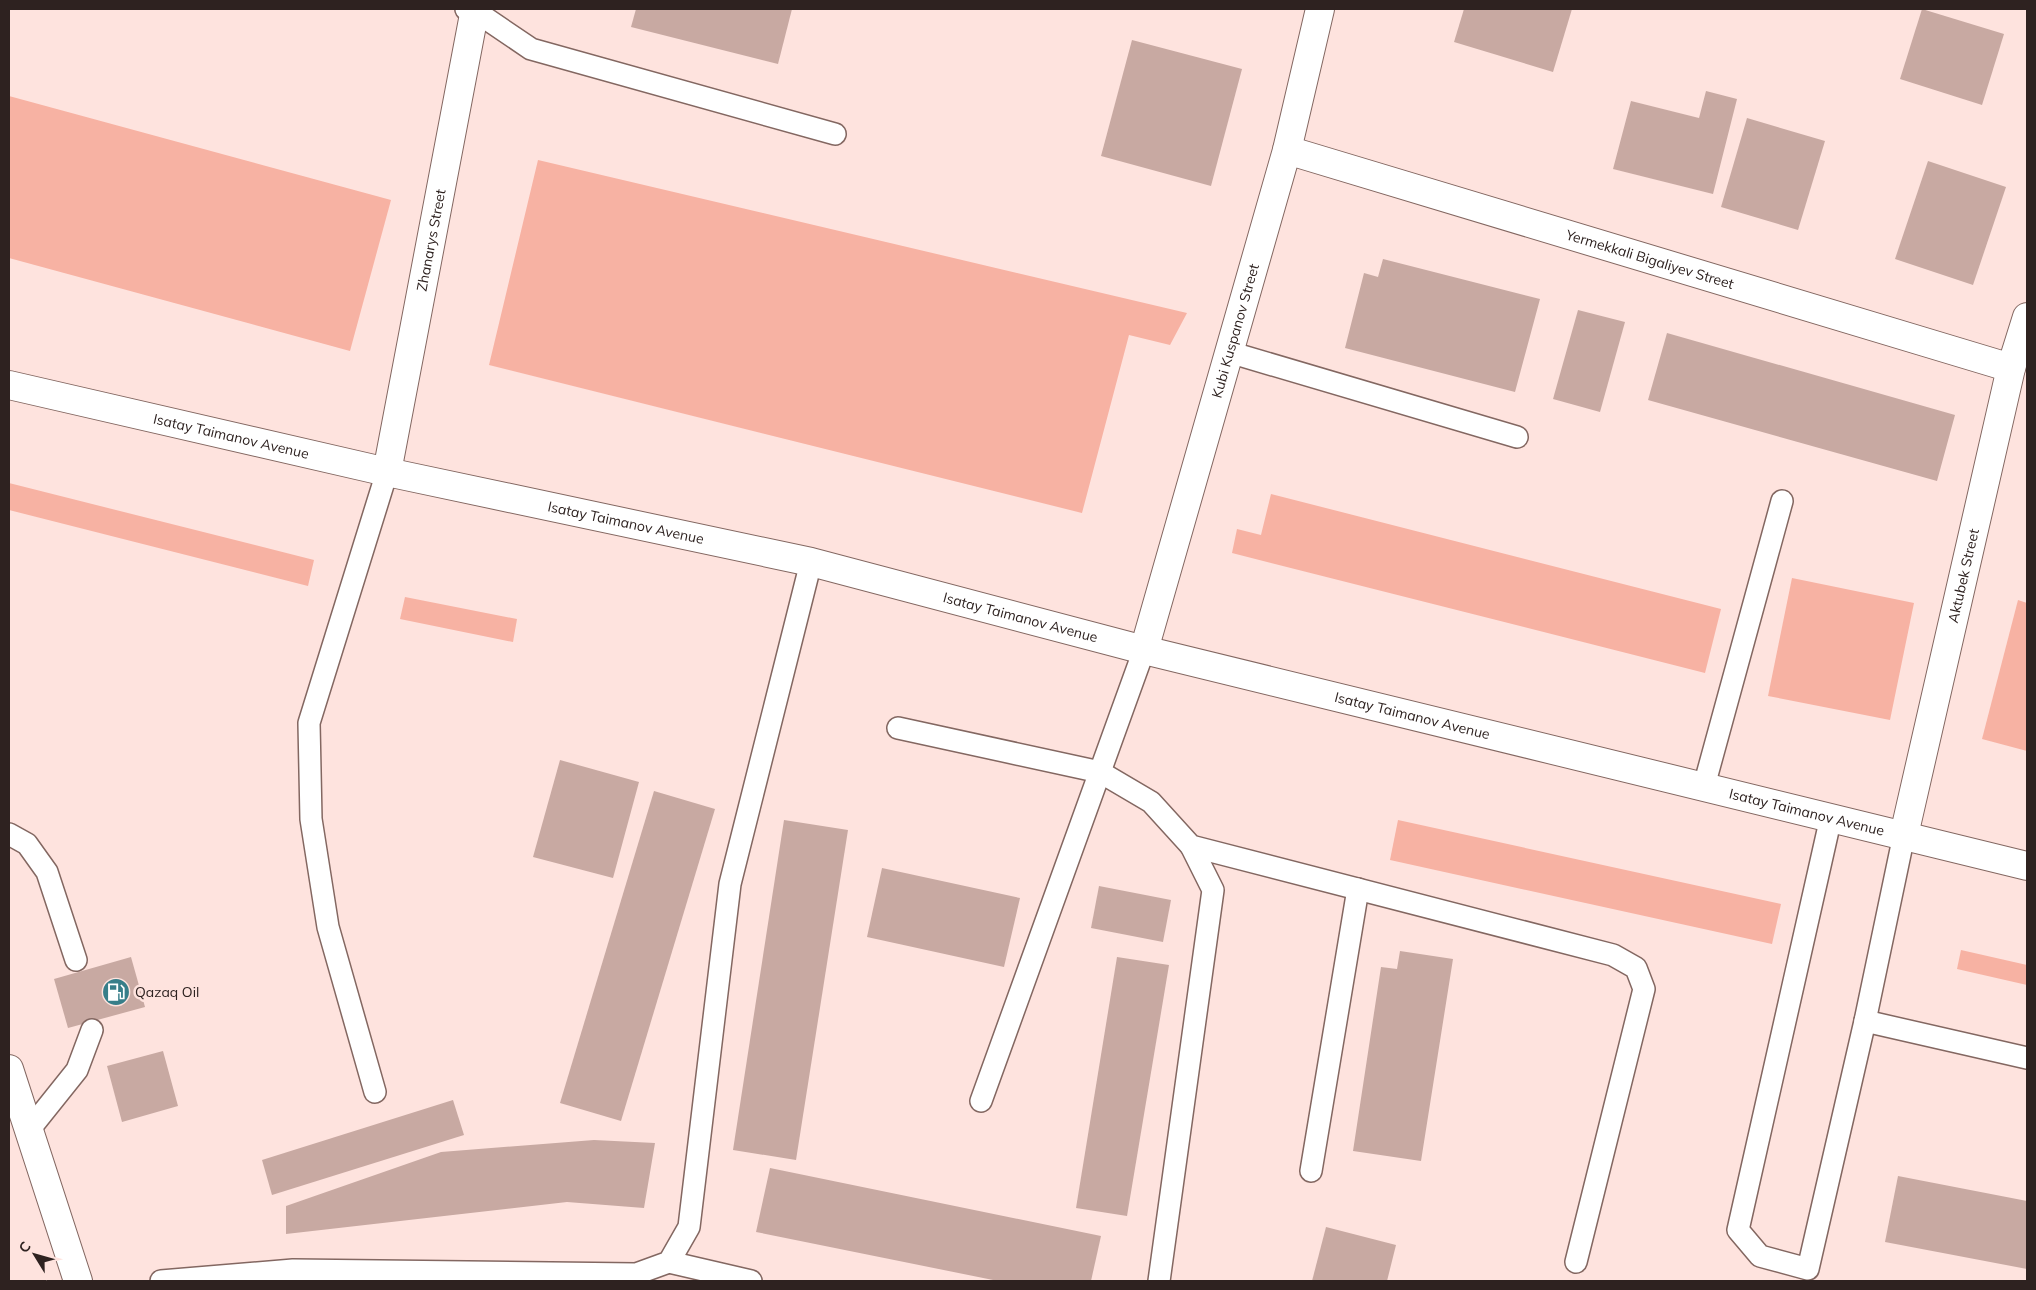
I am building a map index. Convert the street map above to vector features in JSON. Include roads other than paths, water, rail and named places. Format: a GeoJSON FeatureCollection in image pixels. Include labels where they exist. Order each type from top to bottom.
{"type":"FeatureCollection","features":[{"type":"Feature","properties":{"kind":"street","name":"Kubi Kuspanov Street"},"geometry":{"type":"LineString","coordinates":[[1144,650],[1287,150],[1320,9]]}},
{"type":"Feature","properties":{"kind":"street","name":"Zhanarys Street"},"geometry":{"type":"LineString","coordinates":[[387,472],[472,10]]}},
{"type":"Feature","properties":{"kind":"street","name":"Yermekkali Bigaliyev Street"},"geometry":{"type":"LineString","coordinates":[[1287,150],[2011,368]]}},
{"type":"Feature","properties":{"kind":"street","name":"Aktubek Street"},"geometry":{"type":"LineString","coordinates":[[1904,835],[2011,368],[2027,317]]}},
{"type":"Feature","properties":{"kind":"street","name":"Isatay Taimanov Avenue"},"geometry":{"type":"LineString","coordinates":[[9,385],[387,472],[811,562],[1144,650],[2027,866]]}},
{"type":"Feature","properties":{"kind":"street"},"geometry":{"type":"LineString","coordinates":[[9,1073],[78,1281]]}},
{"type":"Feature","properties":{"kind":"lane"},"geometry":{"type":"LineString","coordinates":[[472,10],[531,49],[835,134]]}},
{"type":"Feature","properties":{"kind":"lane"},"geometry":{"type":"LineString","coordinates":[[1230,352],[1517,437]]}},
{"type":"Feature","properties":{"kind":"lane"},"geometry":{"type":"LineString","coordinates":[[375,1092],[328,927],[311,819],[309,723],[387,472]]}},
{"type":"Feature","properties":{"kind":"lane"},"geometry":{"type":"LineString","coordinates":[[1704,786],[1782,501]]}},
{"type":"Feature","properties":{"kind":"lane"},"geometry":{"type":"LineString","coordinates":[[161,1281],[293,1270],[636,1274],[669,1262],[689,1227],[730,884],[811,562]]}},
{"type":"Feature","properties":{"kind":"lane"},"geometry":{"type":"LineString","coordinates":[[981,1101],[1144,650]]}},
{"type":"Feature","properties":{"kind":"lane"},"geometry":{"type":"LineString","coordinates":[[898,728],[1100,772],[1151,802],[1191,846],[1213,890],[1159,1281]]}},
{"type":"Feature","properties":{"kind":"lane"},"geometry":{"type":"LineString","coordinates":[[1831,817],[1738,1230],[1760,1256],[1808,1269],[1865,1021],[1904,835]]}},
{"type":"Feature","properties":{"kind":"lane"},"geometry":{"type":"LineString","coordinates":[[9,834],[26,844],[48,872],[76,960]]}},
{"type":"Feature","properties":{"kind":"lane"},"geometry":{"type":"LineString","coordinates":[[1191,846],[1613,954],[1636,968],[1644,989],[1576,1262]]}},
{"type":"Feature","properties":{"kind":"lane"},"geometry":{"type":"LineString","coordinates":[[1311,1171],[1358,889]]}},
{"type":"Feature","properties":{"kind":"lane"},"geometry":{"type":"LineString","coordinates":[[1865,1021],[2027,1058]]}},
{"type":"Feature","properties":{"kind":"lane"},"geometry":{"type":"LineString","coordinates":[[29,1130],[78,1070],[92,1030]]}},
{"type":"Feature","properties":{"kind":"lane"},"geometry":{"type":"LineString","coordinates":[[669,1262],[700,1275],[751,1281]]}},
{"type":"Feature","properties":{"kind":"place","name":"Qazaq Oil"},"geometry":{"type":"Point","coordinates":[116,992]}}]}
